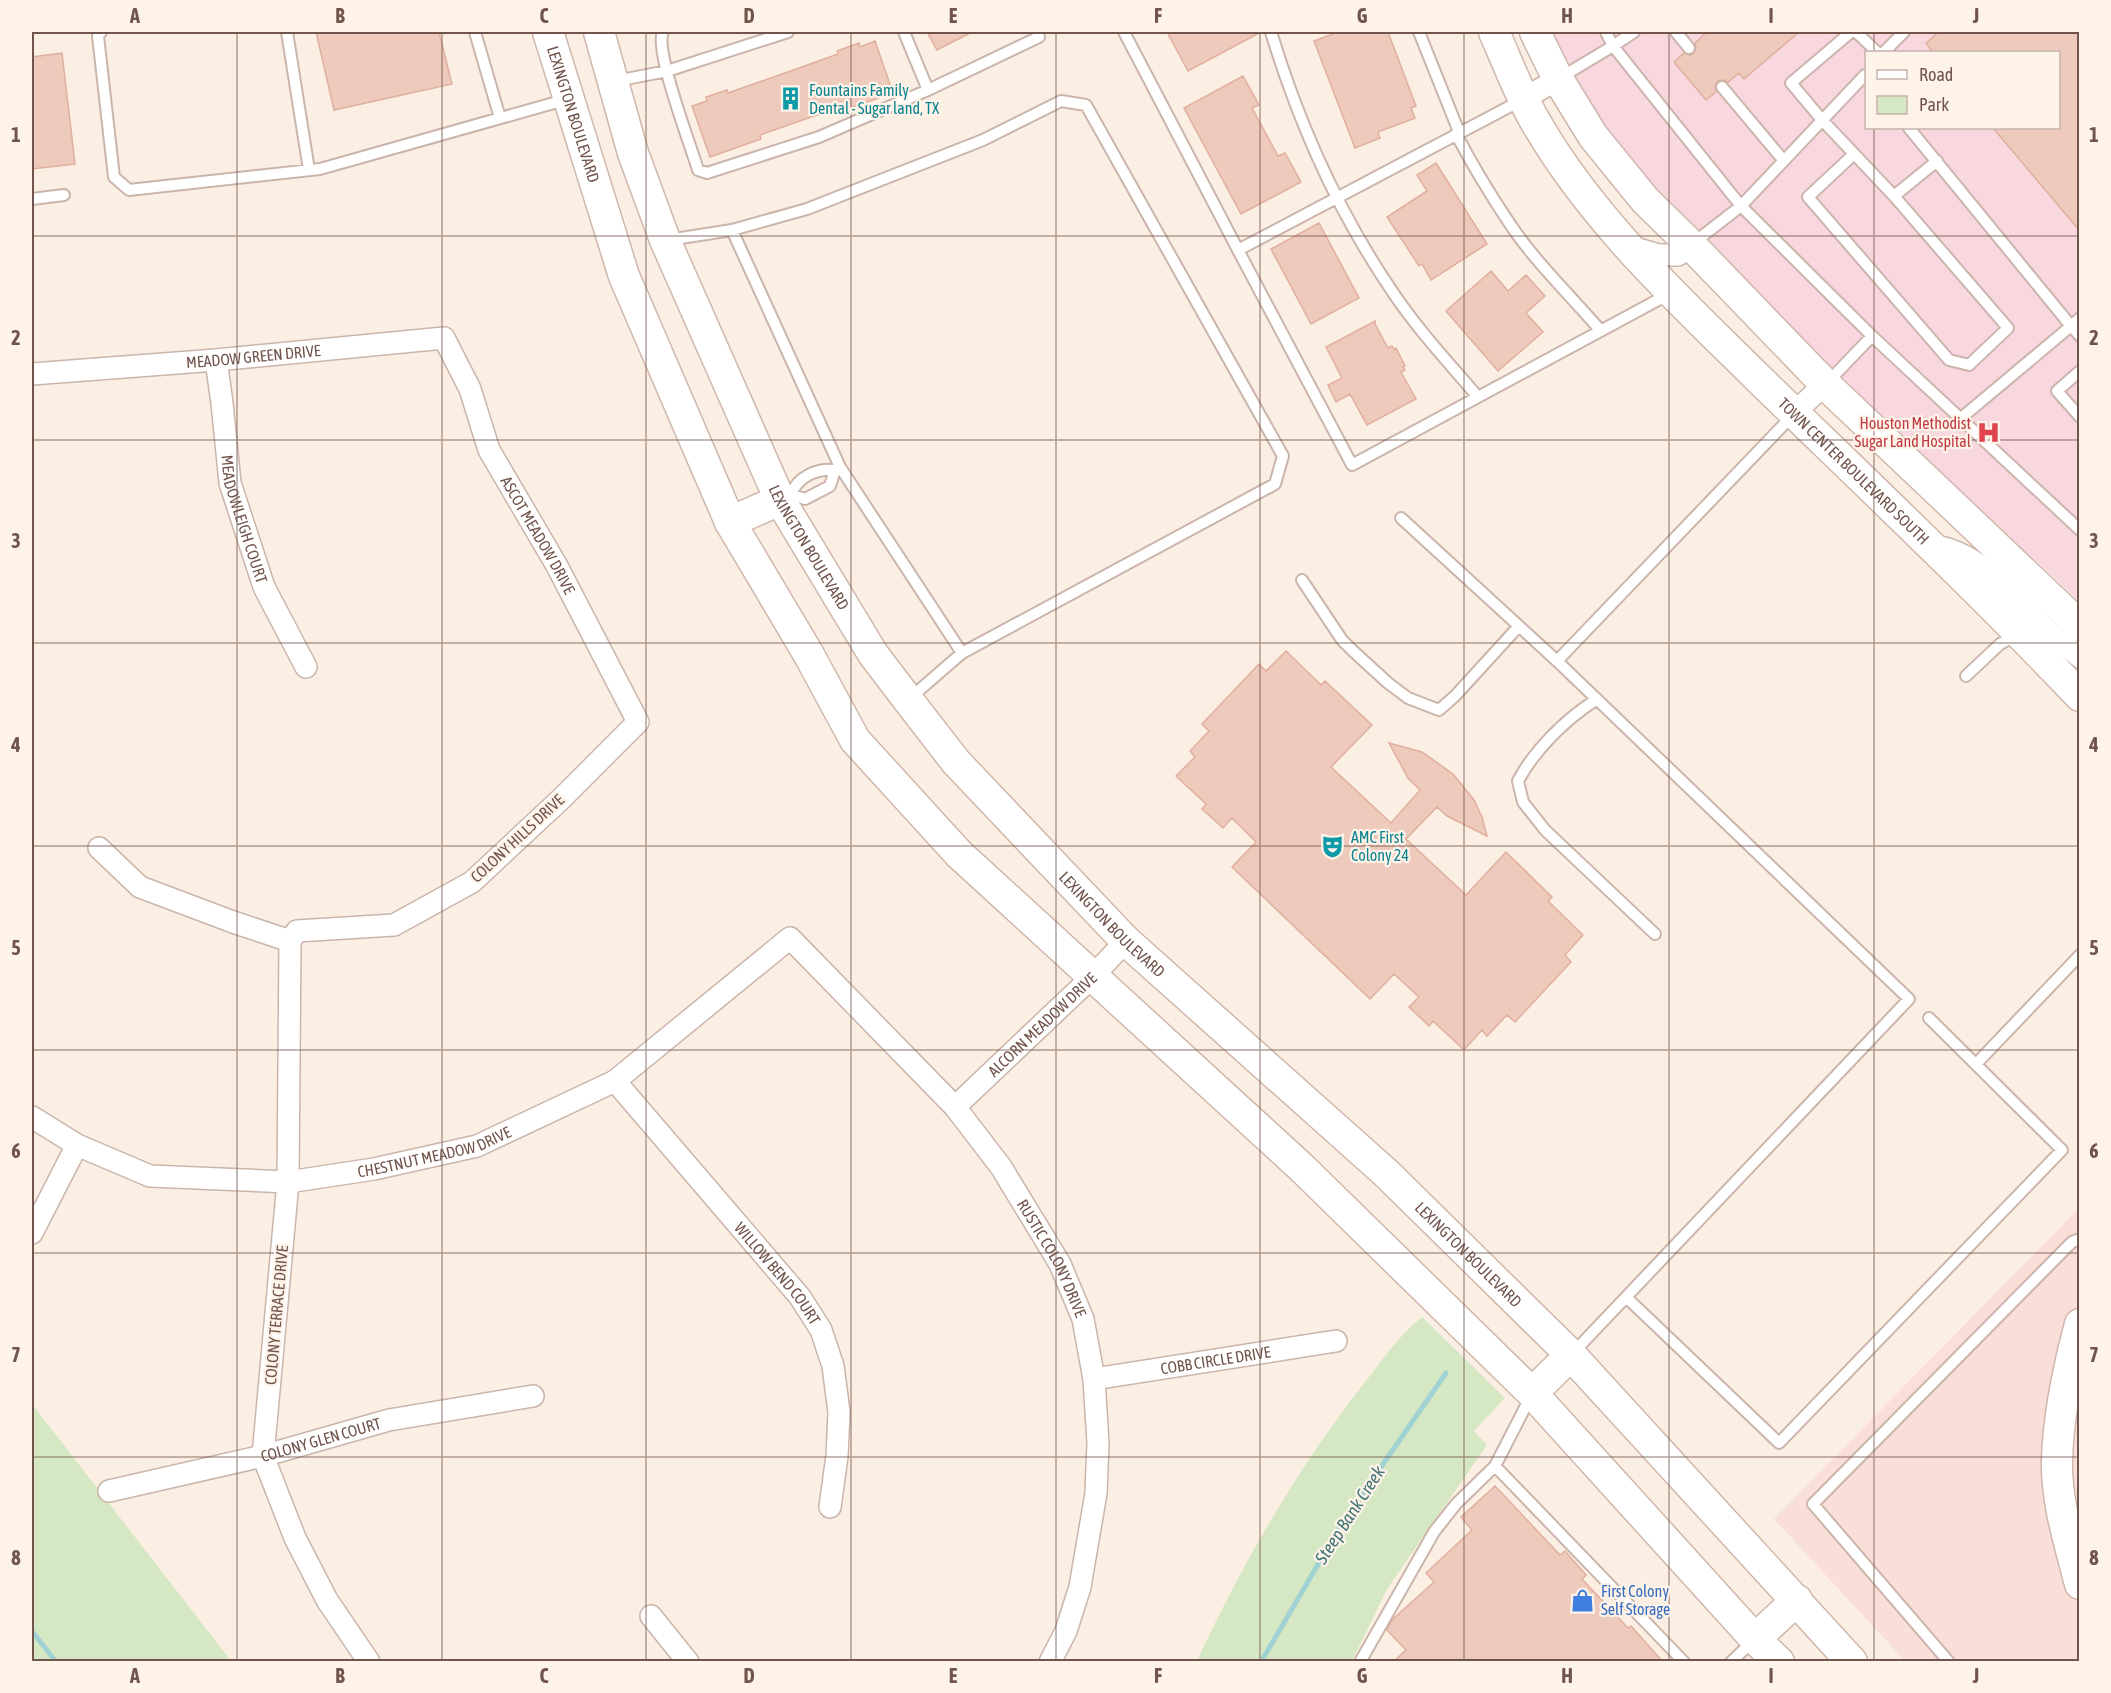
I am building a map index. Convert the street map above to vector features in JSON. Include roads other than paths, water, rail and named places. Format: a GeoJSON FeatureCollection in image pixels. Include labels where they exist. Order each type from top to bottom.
{"type":"FeatureCollection","features":[{"type":"Feature","properties":{"kind":"main road","name":"LEXINGTON BOULEVARD"},"geometry":{"type":"LineString","coordinates":[[548,32],[624,276],[730,522],[809,655],[855,740],[959,854],[1301,1167],[1532,1393],[1755,1639],[1779,1662]]}},
{"type":"Feature","properties":{"kind":"main road","name":"LEXINGTON BOULEVARD"},"geometry":{"type":"LineString","coordinates":[[598,32],[633,153],[665,240],[785,497],[873,654],[908,700],[956,762],[1126,941],[1386,1173],[1571,1355],[1852,1662]]}},
{"type":"Feature","properties":{"kind":"main road","name":"TOWN CENTER BOULEVARD SOUTH"},"geometry":{"type":"LineString","coordinates":[[1494,32],[1537,125],[1565,168],[1627,246],[1671,293],[2019,633],[2079,696]]}},
{"type":"Feature","properties":{"kind":"main road"},"geometry":{"type":"LineString","coordinates":[[1535,32],[1558,79],[1599,143],[1645,200],[1825,384],[2079,626]]}},
{"type":"Feature","properties":{"kind":"main road"},"geometry":{"type":"LineString","coordinates":[[568,98],[613,82]]}},
{"type":"Feature","properties":{"kind":"main road"},"geometry":{"type":"LineString","coordinates":[[730,522],[785,497]]}},
{"type":"Feature","properties":{"kind":"main road"},"geometry":{"type":"LineString","coordinates":[[2079,1324],[2062,1409],[2056,1463],[2061,1505],[2079,1584]]}},
{"type":"Feature","properties":{"kind":"main road"},"geometry":{"type":"LineString","coordinates":[[1532,1393],[1571,1355]]}},
{"type":"Feature","properties":{"kind":"main road"},"geometry":{"type":"LineString","coordinates":[[1755,1639],[1797,1600]]}},
{"type":"Feature","properties":{"kind":"street"},"geometry":{"type":"LineString","coordinates":[[1525,98],[1558,79]]}},
{"type":"Feature","properties":{"kind":"street"},"geometry":{"type":"LineString","coordinates":[[1627,246],[1659,255],[1678,255],[1691,245]]}},
{"type":"Feature","properties":{"kind":"street","name":"MEADOW GREEN DRIVE"},"geometry":{"type":"LineString","coordinates":[[32,374],[216,360],[444,338],[458,365]]}},
{"type":"Feature","properties":{"kind":"street","name":"MEADOWLEIGH COURT"},"geometry":{"type":"LineString","coordinates":[[216,360],[230,483],[264,587],[306,667]]}},
{"type":"Feature","properties":{"kind":"street","name":"ASCOT MEADOW DRIVE"},"geometry":{"type":"LineString","coordinates":[[458,365],[470,389],[489,450],[557,566],[628,702]]}},
{"type":"Feature","properties":{"kind":"street"},"geometry":{"type":"LineString","coordinates":[[1794,413],[1825,384]]}},
{"type":"Feature","properties":{"kind":"street"},"geometry":{"type":"LineString","coordinates":[[1930,545],[1953,549],[1986,570],[2049,632],[2079,657]]}},
{"type":"Feature","properties":{"kind":"street","name":"COLONY HILLS DRIVE"},"geometry":{"type":"LineString","coordinates":[[290,941],[297,931],[394,925],[472,882],[561,799],[638,722],[628,702]]}},
{"type":"Feature","properties":{"kind":"street"},"geometry":{"type":"LineString","coordinates":[[99,848],[140,887],[290,941]]}},
{"type":"Feature","properties":{"kind":"street","name":"CHESTNUT MEADOW DRIVE"},"geometry":{"type":"LineString","coordinates":[[32,1118],[77,1145],[150,1176],[288,1182],[374,1169],[477,1146],[615,1081],[790,938]]}},
{"type":"Feature","properties":{"kind":"street","name":"RUSTIC COLONY DRIVE"},"geometry":{"type":"LineString","coordinates":[[790,938],[955,1107],[1001,1167],[1060,1264],[1083,1319],[1094,1379],[1098,1443],[1096,1493],[1080,1587],[1066,1631],[1050,1662]]}},
{"type":"Feature","properties":{"kind":"street","name":"COLONY TERRACE DRIVE"},"geometry":{"type":"LineString","coordinates":[[290,941],[288,1182],[263,1456],[300,1548],[327,1600],[369,1662]]}},
{"type":"Feature","properties":{"kind":"street","name":"ALCORN MEADOW DRIVE"},"geometry":{"type":"LineString","coordinates":[[955,1107],[1092,977],[1126,941]]}},
{"type":"Feature","properties":{"kind":"street","name":"WILLOW BEND COURT"},"geometry":{"type":"LineString","coordinates":[[615,1081],[800,1297],[821,1329],[833,1366],[839,1412],[837,1456],[830,1507]]}},
{"type":"Feature","properties":{"kind":"street"},"geometry":{"type":"LineString","coordinates":[[32,1233],[77,1145]]}},
{"type":"Feature","properties":{"kind":"street","name":"COBB CIRCLE DRIVE"},"geometry":{"type":"LineString","coordinates":[[1094,1379],[1336,1341]]}},
{"type":"Feature","properties":{"kind":"street","name":"COLONY GLEN COURT"},"geometry":{"type":"LineString","coordinates":[[109,1491],[263,1456],[389,1420],[533,1396]]}},
{"type":"Feature","properties":{"kind":"street"},"geometry":{"type":"LineString","coordinates":[[651,1616],[688,1662]]}},
{"type":"Feature","properties":{"kind":"lane"},"geometry":{"type":"LineString","coordinates":[[101,32],[98,36],[114,177],[129,190],[320,169],[568,98]]}},
{"type":"Feature","properties":{"kind":"lane"},"geometry":{"type":"LineString","coordinates":[[287,32],[309,170]]}},
{"type":"Feature","properties":{"kind":"lane"},"geometry":{"type":"LineString","coordinates":[[476,32],[500,118]]}},
{"type":"Feature","properties":{"kind":"lane"},"geometry":{"type":"LineString","coordinates":[[663,32],[660,37],[667,71],[698,170],[707,174],[819,137],[928,90],[1039,37]]}},
{"type":"Feature","properties":{"kind":"lane"},"geometry":{"type":"LineString","coordinates":[[613,82],[667,71],[788,32]]}},
{"type":"Feature","properties":{"kind":"lane"},"geometry":{"type":"LineString","coordinates":[[904,32],[928,90]]}},
{"type":"Feature","properties":{"kind":"lane"},"geometry":{"type":"LineString","coordinates":[[1124,32],[1352,465],[1671,293]]}},
{"type":"Feature","properties":{"kind":"lane"},"geometry":{"type":"LineString","coordinates":[[1271,32],[1300,117],[1337,197],[1363,245],[1395,295],[1430,341],[1478,396]]}},
{"type":"Feature","properties":{"kind":"lane"},"geometry":{"type":"LineString","coordinates":[[1419,32],[1458,133],[1476,171],[1509,223],[1601,331]]}},
{"type":"Feature","properties":{"kind":"lane"},"geometry":{"type":"LineString","coordinates":[[1606,32],[1613,46],[1741,206],[1872,336],[2079,530]]}},
{"type":"Feature","properties":{"kind":"lane"},"geometry":{"type":"LineString","coordinates":[[1558,79],[1634,32]]}},
{"type":"Feature","properties":{"kind":"lane"},"geometry":{"type":"LineString","coordinates":[[1676,32],[1689,48]]}},
{"type":"Feature","properties":{"kind":"lane"},"geometry":{"type":"LineString","coordinates":[[1851,32],[1791,83],[1823,121],[1894,196],[2008,328],[1969,364],[1949,360],[1809,197],[1854,154]]}},
{"type":"Feature","properties":{"kind":"lane"},"geometry":{"type":"LineString","coordinates":[[1856,32],[1876,51]]}},
{"type":"Feature","properties":{"kind":"lane"},"geometry":{"type":"LineString","coordinates":[[1885,51],[1904,32]]}},
{"type":"Feature","properties":{"kind":"lane"},"geometry":{"type":"LineString","coordinates":[[1691,245],[1741,206],[1865,76]]}},
{"type":"Feature","properties":{"kind":"lane"},"geometry":{"type":"LineString","coordinates":[[1722,87],[1784,161]]}},
{"type":"Feature","properties":{"kind":"lane"},"geometry":{"type":"LineString","coordinates":[[1238,250],[1525,98]]}},
{"type":"Feature","properties":{"kind":"lane"},"geometry":{"type":"LineString","coordinates":[[665,240],[732,230],[807,209],[983,140],[1061,101],[1086,105],[1283,456],[1275,484],[962,653],[908,700]]}},
{"type":"Feature","properties":{"kind":"lane"},"geometry":{"type":"LineString","coordinates":[[1910,129],[2075,322],[2079,336]]}},
{"type":"Feature","properties":{"kind":"lane"},"geometry":{"type":"LineString","coordinates":[[1894,196],[1937,161]]}},
{"type":"Feature","properties":{"kind":"lane"},"geometry":{"type":"LineString","coordinates":[[32,199],[64,195]]}},
{"type":"Feature","properties":{"kind":"lane"},"geometry":{"type":"LineString","coordinates":[[732,230],[838,469],[962,653]]}},
{"type":"Feature","properties":{"kind":"lane"},"geometry":{"type":"LineString","coordinates":[[1960,419],[2075,322]]}},
{"type":"Feature","properties":{"kind":"lane"},"geometry":{"type":"LineString","coordinates":[[1825,384],[1872,336]]}},
{"type":"Feature","properties":{"kind":"lane"},"geometry":{"type":"LineString","coordinates":[[2079,371],[2057,391],[2079,417]]}},
{"type":"Feature","properties":{"kind":"lane"},"geometry":{"type":"LineString","coordinates":[[1557,661],[1794,413]]}},
{"type":"Feature","properties":{"kind":"lane"},"geometry":{"type":"LineString","coordinates":[[821,469],[838,469],[830,486],[805,499],[785,497],[795,483],[821,469]]}},
{"type":"Feature","properties":{"kind":"lane"},"geometry":{"type":"LineString","coordinates":[[1401,518],[1557,661],[1909,999],[1571,1355]]}},
{"type":"Feature","properties":{"kind":"lane"},"geometry":{"type":"LineString","coordinates":[[1302,580],[1342,640],[1388,683],[1408,698],[1439,710],[1455,696],[1519,626]]}},
{"type":"Feature","properties":{"kind":"lane"},"geometry":{"type":"LineString","coordinates":[[1966,676],[2000,644],[2019,633]]}},
{"type":"Feature","properties":{"kind":"lane"},"geometry":{"type":"LineString","coordinates":[[1597,699],[1577,712],[1528,763],[1518,781],[1523,802],[1545,830],[1655,934]]}},
{"type":"Feature","properties":{"kind":"lane"},"geometry":{"type":"LineString","coordinates":[[1976,1064],[2079,955]]}},
{"type":"Feature","properties":{"kind":"lane"},"geometry":{"type":"LineString","coordinates":[[1626,1297],[1779,1443],[2062,1150],[1929,1018]]}},
{"type":"Feature","properties":{"kind":"lane"},"geometry":{"type":"LineString","coordinates":[[1949,1662],[1813,1504],[2072,1242],[2079,1239]]}},
{"type":"Feature","properties":{"kind":"lane"},"geometry":{"type":"LineString","coordinates":[[1360,1662],[1434,1532],[1456,1504],[1496,1466],[1532,1393]]}},
{"type":"Feature","properties":{"kind":"lane"},"geometry":{"type":"LineString","coordinates":[[1496,1466],[1684,1662]]}},
{"type":"Feature","properties":{"kind":"lane"},"geometry":{"type":"LineString","coordinates":[[1731,1662],[1755,1639]]}},
{"type":"Feature","properties":{"kind":"waterway","name":"Steep Bank Creek"},"geometry":{"type":"LineString","coordinates":[[1261,1662],[1341,1525],[1446,1373]]}},
{"type":"Feature","properties":{"kind":"waterway","name":"Steep Bank Creek"},"geometry":{"type":"LineString","coordinates":[[32,1631],[56,1662]]}},
{"type":"Feature","properties":{"kind":"place","name":"Fountains Family Dental - Sugar land, TX"},"geometry":{"type":"Point","coordinates":[791,99]}},
{"type":"Feature","properties":{"kind":"place","name":"Houston Methodist Sugar Land Hospital"},"geometry":{"type":"Point","coordinates":[1989,432]}},
{"type":"Feature","properties":{"kind":"place","name":"AMC First Colony 24"},"geometry":{"type":"Point","coordinates":[1333,846]}},
{"type":"Feature","properties":{"kind":"place","name":"First Colony Self Storage"},"geometry":{"type":"Point","coordinates":[1583,1600]}}]}
